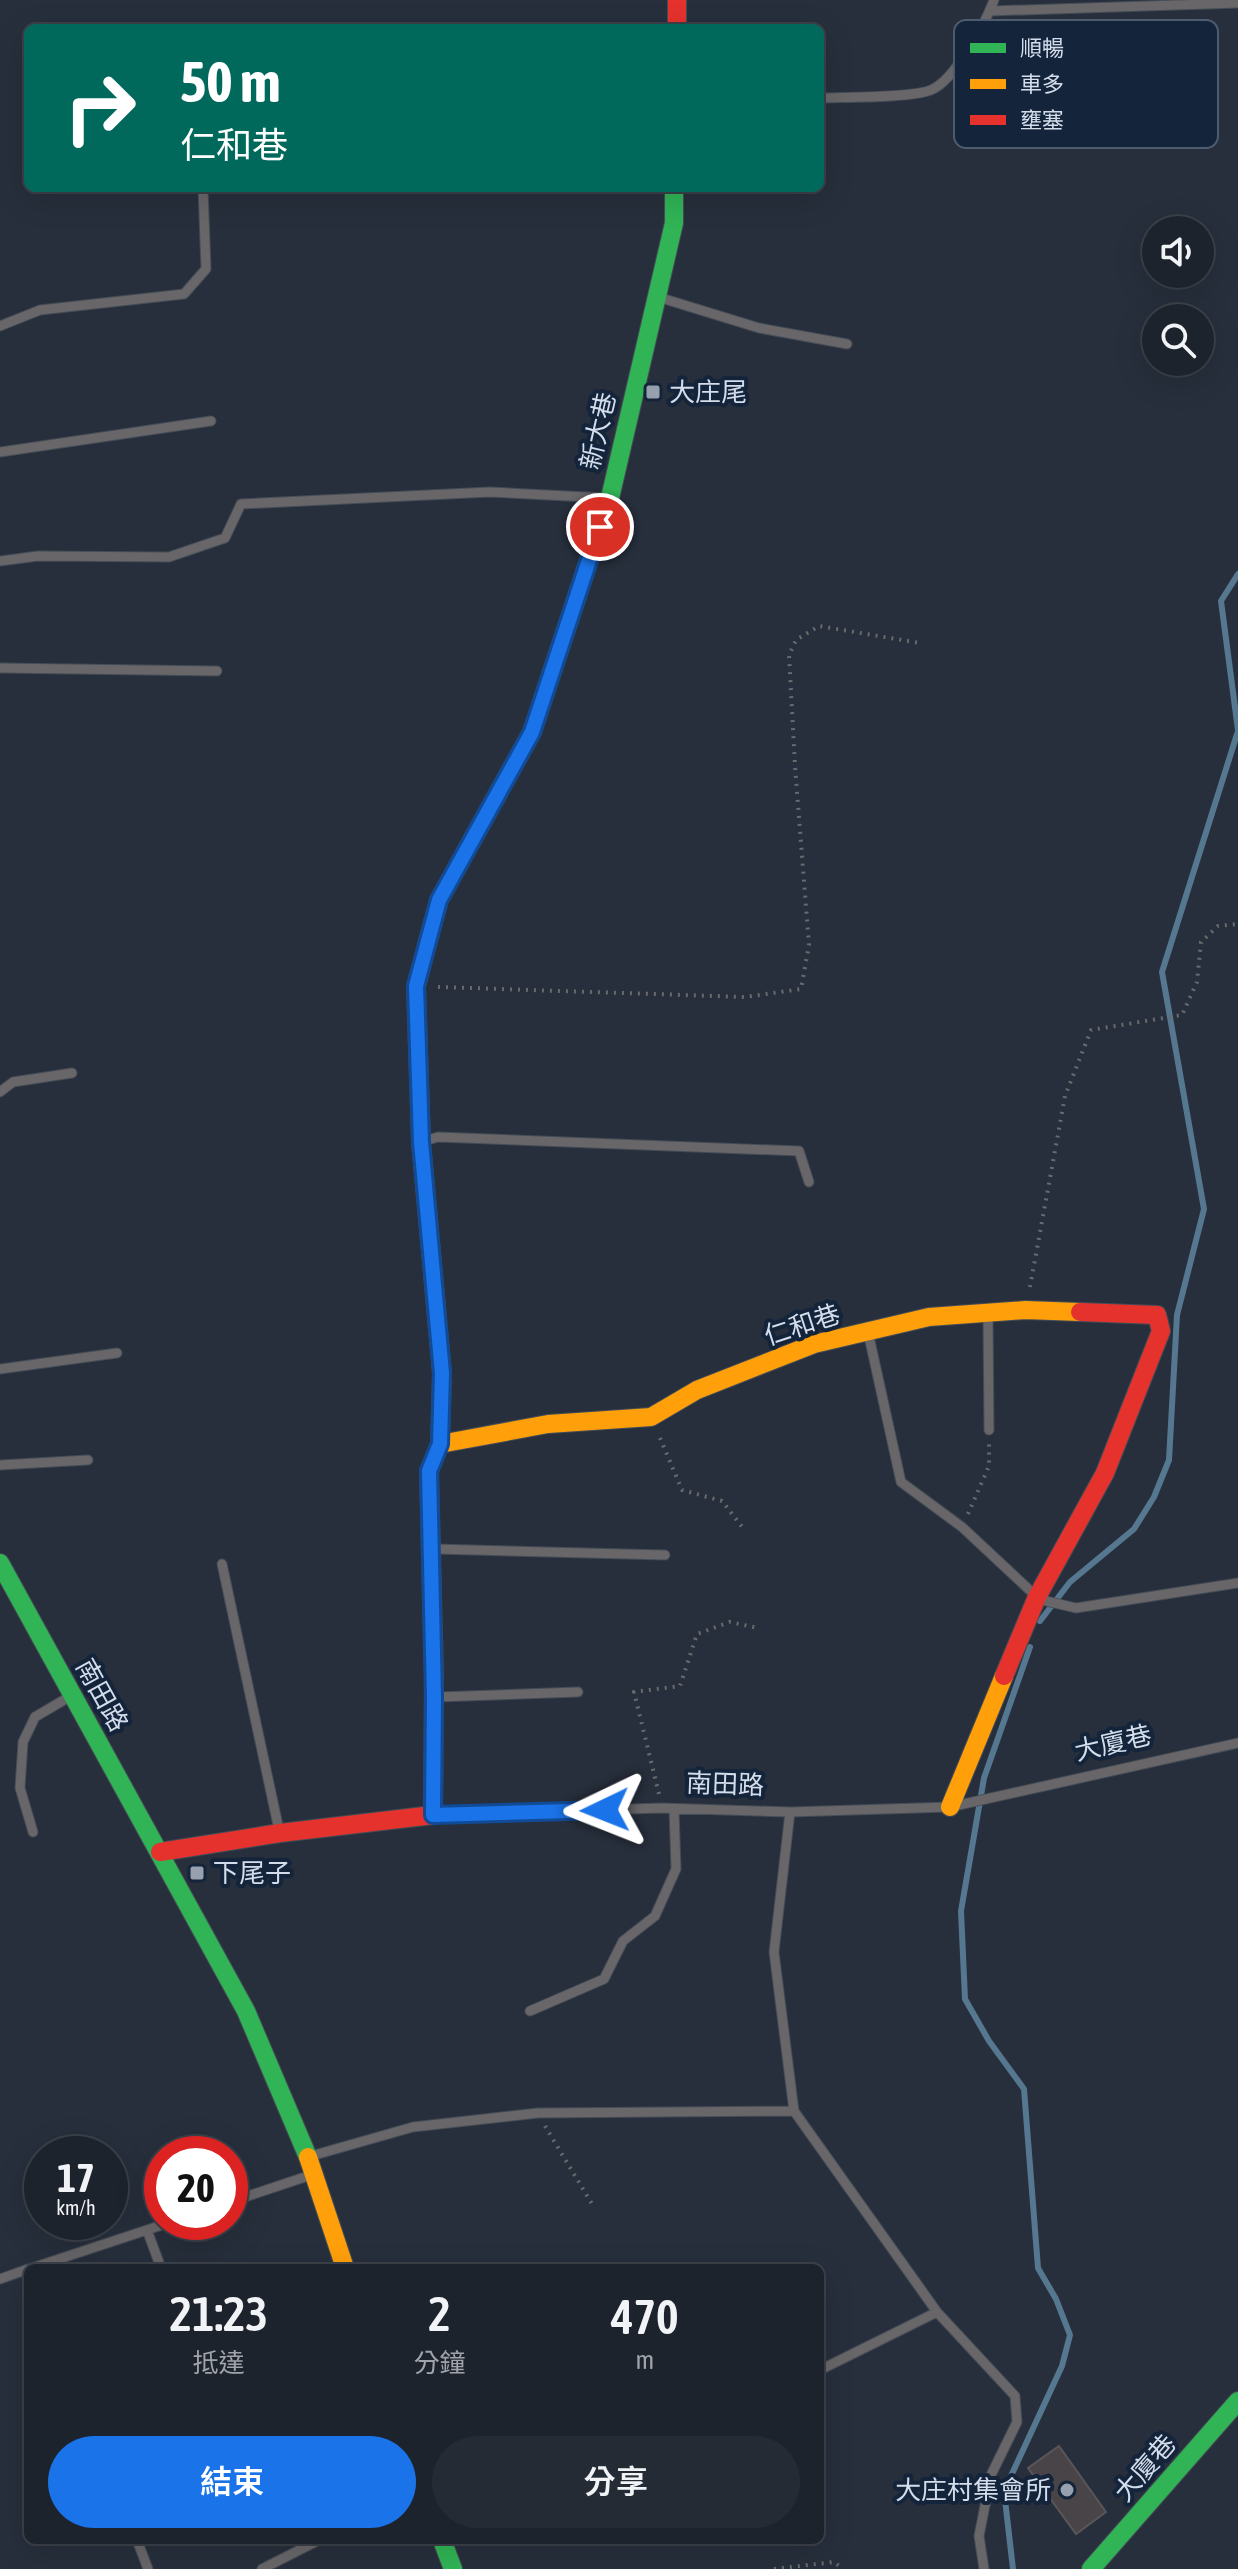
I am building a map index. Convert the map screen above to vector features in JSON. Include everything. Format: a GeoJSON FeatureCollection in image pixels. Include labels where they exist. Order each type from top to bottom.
{"type":"FeatureCollection","features":[{"type":"Feature","properties":{"kind":"street"},"geometry":{"type":"LineString","coordinates":[[677,0],[677,24]]}},
{"type":"Feature","properties":{"kind":"street","name":"新大巷"},"geometry":{"type":"LineString","coordinates":[[416,986],[439,900],[532,732],[610,498],[674,223],[674,192]]}},
{"type":"Feature","properties":{"kind":"street"},"geometry":{"type":"LineString","coordinates":[[416,986],[421,1142],[442,1373],[440,1444],[429,1471],[433,1815]]}},
{"type":"Feature","properties":{"kind":"street"},"geometry":{"type":"LineString","coordinates":[[868,1332],[929,1317],[1025,1310],[1157,1315],[1161,1331],[1105,1473],[1041,1599],[950,1807]]}},
{"type":"Feature","properties":{"kind":"street","name":"仁和巷"},"geometry":{"type":"LineString","coordinates":[[440,1444],[548,1424],[651,1417],[697,1390],[814,1344],[868,1332]]}},
{"type":"Feature","properties":{"kind":"street","name":"南田路"},"geometry":{"type":"LineString","coordinates":[[1,1568],[246,2011],[312,2165],[344,2264]]}},
{"type":"Feature","properties":{"kind":"street","name":"南田路"},"geometry":{"type":"LineString","coordinates":[[160,1852],[280,1833],[433,1815]]}},
{"type":"Feature","properties":{"kind":"street","name":"大廈巷"},"geometry":{"type":"LineString","coordinates":[[1093,2568],[1238,2401]]}},
{"type":"Feature","properties":{"kind":"street"},"geometry":{"type":"LineString","coordinates":[[444,2544],[453,2569]]}},
{"type":"Feature","properties":{"kind":"lane"},"geometry":{"type":"LineString","coordinates":[[985,20],[994,0]]}},
{"type":"Feature","properties":{"kind":"lane"},"geometry":{"type":"LineString","coordinates":[[990,11],[1238,3]]}},
{"type":"Feature","properties":{"kind":"lane"},"geometry":{"type":"LineString","coordinates":[[824,98],[932,90],[954,70]]}},
{"type":"Feature","properties":{"kind":"lane"},"geometry":{"type":"LineString","coordinates":[[0,326],[40,310],[184,294],[206,269],[203,192]]}},
{"type":"Feature","properties":{"kind":"lane"},"geometry":{"type":"LineString","coordinates":[[655,296],[759,328],[847,344]]}},
{"type":"Feature","properties":{"kind":"lane"},"geometry":{"type":"LineString","coordinates":[[0,452],[211,421]]}},
{"type":"Feature","properties":{"kind":"lane"},"geometry":{"type":"LineString","coordinates":[[0,561],[38,556],[169,557],[225,538],[241,504],[490,492],[610,498]]}},
{"type":"Feature","properties":{"kind":"lane"},"geometry":{"type":"LineString","coordinates":[[0,668],[217,671]]}},
{"type":"Feature","properties":{"kind":"lane"},"geometry":{"type":"LineString","coordinates":[[0,1092],[13,1082],[72,1073]]}},
{"type":"Feature","properties":{"kind":"lane"},"geometry":{"type":"LineString","coordinates":[[421,1142],[438,1137],[799,1151],[809,1182]]}},
{"type":"Feature","properties":{"kind":"lane"},"geometry":{"type":"LineString","coordinates":[[988,1312],[989,1430]]}},
{"type":"Feature","properties":{"kind":"lane","name":"仁和巷"},"geometry":{"type":"LineString","coordinates":[[868,1332],[901,1482],[962,1527],[1041,1599],[1076,1608],[1238,1583]]}},
{"type":"Feature","properties":{"kind":"lane"},"geometry":{"type":"LineString","coordinates":[[0,1369],[117,1353]]}},
{"type":"Feature","properties":{"kind":"lane"},"geometry":{"type":"LineString","coordinates":[[0,1465],[88,1460]]}},
{"type":"Feature","properties":{"kind":"lane"},"geometry":{"type":"LineString","coordinates":[[431,1549],[665,1555]]}},
{"type":"Feature","properties":{"kind":"lane"},"geometry":{"type":"LineString","coordinates":[[222,1564],[280,1833]]}},
{"type":"Feature","properties":{"kind":"lane"},"geometry":{"type":"LineString","coordinates":[[434,1697],[578,1692]]}},
{"type":"Feature","properties":{"kind":"lane"},"geometry":{"type":"LineString","coordinates":[[33,1832],[20,1788],[23,1742],[35,1717],[72,1695]]}},
{"type":"Feature","properties":{"kind":"lane","name":"大廈巷"},"geometry":{"type":"LineString","coordinates":[[1001,1796],[1238,1743]]}},
{"type":"Feature","properties":{"kind":"lane","name":"南田路"},"geometry":{"type":"LineString","coordinates":[[433,1815],[662,1808],[790,1812],[950,1807],[1001,1796]]}},
{"type":"Feature","properties":{"kind":"lane"},"geometry":{"type":"LineString","coordinates":[[530,2011],[604,1979],[623,1941],[655,1916],[676,1869],[674,1809]]}},
{"type":"Feature","properties":{"kind":"lane"},"geometry":{"type":"LineString","coordinates":[[790,1812],[774,1952],[794,2111],[937,2312],[1015,2396],[1017,2422],[991,2475],[979,2536],[984,2569]]}},
{"type":"Feature","properties":{"kind":"lane"},"geometry":{"type":"LineString","coordinates":[[248,2194],[312,2165],[413,2127],[538,2113],[794,2111]]}},
{"type":"Feature","properties":{"kind":"lane"},"geometry":{"type":"LineString","coordinates":[[45,2264],[144,2231]]}},
{"type":"Feature","properties":{"kind":"lane"},"geometry":{"type":"LineString","coordinates":[[151,2240],[160,2264]]}},
{"type":"Feature","properties":{"kind":"lane"},"geometry":{"type":"LineString","coordinates":[[0,2279],[24,2271]]}},
{"type":"Feature","properties":{"kind":"lane"},"geometry":{"type":"LineString","coordinates":[[824,2368],[937,2312]]}},
{"type":"Feature","properties":{"kind":"lane"},"geometry":{"type":"LineString","coordinates":[[139,2544],[148,2569]]}},
{"type":"Feature","properties":{"kind":"lane"},"geometry":{"type":"LineString","coordinates":[[262,2569],[311,2544]]}},
{"type":"Feature","properties":{"kind":"path"},"geometry":{"type":"LineString","coordinates":[[416,986],[745,997],[801,989],[809,945],[789,655],[796,640],[819,626],[920,643]]}},
{"type":"Feature","properties":{"kind":"path"},"geometry":{"type":"LineString","coordinates":[[1025,1310],[1065,1096],[1091,1030],[1182,1015],[1197,982],[1201,942],[1218,926],[1238,924]]}},
{"type":"Feature","properties":{"kind":"path"},"geometry":{"type":"LineString","coordinates":[[651,1417],[682,1490],[722,1501],[743,1528]]}},
{"type":"Feature","properties":{"kind":"path"},"geometry":{"type":"LineString","coordinates":[[962,1527],[989,1466],[989,1430]]}},
{"type":"Feature","properties":{"kind":"path"},"geometry":{"type":"LineString","coordinates":[[662,1808],[634,1692],[680,1686],[697,1634],[730,1622],[758,1628]]}},
{"type":"Feature","properties":{"kind":"path"},"geometry":{"type":"LineString","coordinates":[[538,2113],[592,2204]]}},
{"type":"Feature","properties":{"kind":"path"},"geometry":{"type":"LineString","coordinates":[[774,2569],[834,2562],[843,2569]]}},
{"type":"Feature","properties":{"kind":"building","name":"大庄村集會所"},"geometry":{"type":"Polygon","coordinates":[[[1059,2446],[1106,2512],[1076,2534],[1028,2468],[1059,2446]]]}},
{"type":"Feature","properties":{"kind":"waterway"},"geometry":{"type":"LineString","coordinates":[[1238,574],[1221,601],[1238,730]]}},
{"type":"Feature","properties":{"kind":"waterway"},"geometry":{"type":"LineString","coordinates":[[1040,1621],[1070,1582],[1134,1529],[1154,1497],[1169,1460],[1177,1315],[1204,1209],[1162,972],[1238,731]]}},
{"type":"Feature","properties":{"kind":"waterway"},"geometry":{"type":"LineString","coordinates":[[1013,2569],[1004,2491],[1062,2366],[1070,2335],[1056,2299],[1038,2268],[1024,2089],[989,2041],[965,1999],[961,1911],[984,1778],[1030,1647]]}},
{"type":"Feature","properties":{"kind":"traffic: fast"},"geometry":{"type":"LineString","coordinates":[[589,560],[610,498],[674,223],[674,192]]}},
{"type":"Feature","properties":{"kind":"traffic: fast"},"geometry":{"type":"LineString","coordinates":[[417,1018],[421,1142],[442,1373],[440,1444],[429,1471],[434,1676]]}},
{"type":"Feature","properties":{"kind":"traffic: fast"},"geometry":{"type":"LineString","coordinates":[[0,1563],[246,2011],[308,2157]]}},
{"type":"Feature","properties":{"kind":"traffic: fast"},"geometry":{"type":"LineString","coordinates":[[1091,2569],[1238,2401]]}},
{"type":"Feature","properties":{"kind":"traffic: fast"},"geometry":{"type":"LineString","coordinates":[[444,2544],[453,2569]]}},
{"type":"Feature","properties":{"kind":"traffic: slow"},"geometry":{"type":"LineString","coordinates":[[440,1444],[548,1424],[651,1417],[697,1390],[814,1344],[929,1317],[1025,1310],[1080,1312]]}},
{"type":"Feature","properties":{"kind":"traffic: slow"},"geometry":{"type":"LineString","coordinates":[[950,1807],[1004,1676]]}},
{"type":"Feature","properties":{"kind":"traffic: slow"},"geometry":{"type":"LineString","coordinates":[[308,2157],[344,2264]]}},
{"type":"Feature","properties":{"kind":"traffic: jam"},"geometry":{"type":"LineString","coordinates":[[677,0],[677,24]]}},
{"type":"Feature","properties":{"kind":"traffic: jam"},"geometry":{"type":"LineString","coordinates":[[417,1018],[416,986],[439,900],[532,732],[589,560]]}},
{"type":"Feature","properties":{"kind":"traffic: jam"},"geometry":{"type":"LineString","coordinates":[[1004,1676],[1037,1597],[1105,1473],[1161,1331],[1157,1315],[1080,1312]]}},
{"type":"Feature","properties":{"kind":"traffic: jam"},"geometry":{"type":"LineString","coordinates":[[160,1852],[280,1833],[433,1815],[434,1676]]}},
{"type":"Feature","properties":{"kind":"place","name":"大庄尾"},"geometry":{"type":"Point","coordinates":[653,392]}},
{"type":"Feature","properties":{"kind":"place","name":"下尾子"},"geometry":{"type":"Point","coordinates":[197,1873]}},
{"type":"Feature","properties":{"kind":"place","name":"大庄村集會所"},"geometry":{"type":"Point","coordinates":[1067,2490]}},
{"type":"Feature","properties":{"kind":"route"},"geometry":{"type":"LineString","coordinates":[[600,527],[532,732],[439,900],[416,986],[421,1142],[442,1373],[440,1444],[429,1471],[433,1815],[605,1810]]}}]}
